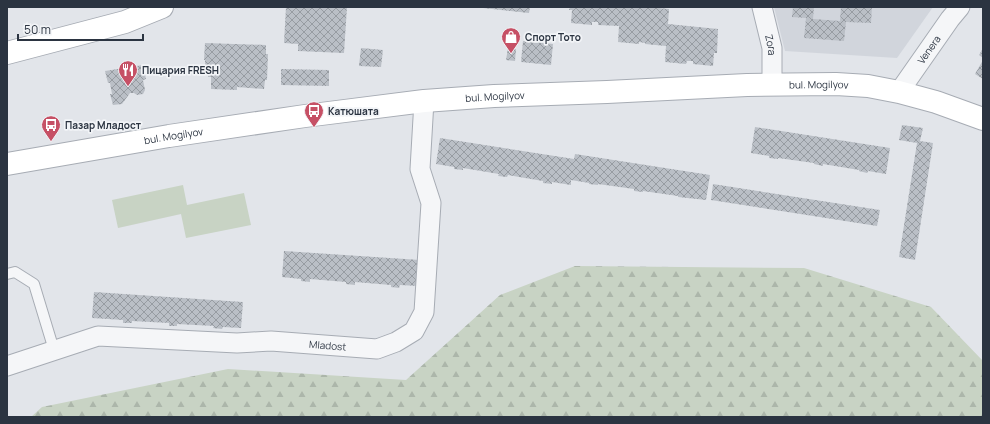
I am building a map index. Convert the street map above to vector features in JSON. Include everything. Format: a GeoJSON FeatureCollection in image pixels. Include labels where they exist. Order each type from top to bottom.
{"type":"FeatureCollection","features":[{"type":"Feature","properties":{"kind":"street"},"geometry":{"type":"LineString","coordinates":[[7,53],[124,22],[162,7]]}},
{"type":"Feature","properties":{"kind":"street","name":"Zora"},"geometry":{"type":"LineString","coordinates":[[762,7],[772,48],[772,84]]}},
{"type":"Feature","properties":{"kind":"street","name":"Venera"},"geometry":{"type":"LineString","coordinates":[[899,92],[960,7]]}},
{"type":"Feature","properties":{"kind":"street","name":"bul. Mogilyov"},"geometry":{"type":"LineString","coordinates":[[7,164],[214,129],[424,101],[494,96],[772,84],[836,84],[868,86],[899,92],[936,102],[983,119]]}},
{"type":"Feature","properties":{"kind":"street","name":"Mladost"},"geometry":{"type":"LineString","coordinates":[[7,366],[98,336],[238,343],[272,341],[377,349],[396,342],[414,331],[424,312],[431,203],[420,170],[424,101]]}},
{"type":"Feature","properties":{"kind":"lane"},"geometry":{"type":"LineString","coordinates":[[7,274],[15,272],[34,284],[54,350]]}},
{"type":"Feature","properties":{"kind":"shaded area"},"geometry":{"type":"Polygon","coordinates":[[[774,7],[933,7],[897,58],[785,51],[774,7]]]}},
{"type":"Feature","properties":{"kind":"green space"},"geometry":{"type":"Polygon","coordinates":[[[183,185],[187,205],[244,193],[251,225],[186,238],[181,214],[118,228],[112,200],[183,185]]]}},
{"type":"Feature","properties":{"kind":"green space"},"geometry":{"type":"Polygon","coordinates":[[[575,266],[804,268],[931,307],[983,361],[983,417],[31,417],[42,407],[228,369],[406,380],[500,295],[575,266]]]}},
{"type":"Feature","properties":{"kind":"building"},"geometry":{"type":"Polygon","coordinates":[[[286,7],[347,7],[344,53],[298,51],[298,44],[284,43],[286,7]]]}},
{"type":"Feature","properties":{"kind":"building"},"geometry":{"type":"Polygon","coordinates":[[[483,7],[530,7],[529,13],[483,7]]]}},
{"type":"Feature","properties":{"kind":"building"},"geometry":{"type":"Polygon","coordinates":[[[570,7],[649,7],[669,9],[668,24],[718,29],[717,53],[714,53],[713,66],[693,64],[693,61],[687,61],[686,64],[665,62],[666,46],[639,42],[639,44],[618,42],[619,26],[598,25],[598,22],[592,22],[592,25],[571,23],[572,10],[569,10],[570,7]]]}},
{"type":"Feature","properties":{"kind":"building"},"geometry":{"type":"Polygon","coordinates":[[[793,7],[814,7],[813,19],[840,21],[841,7],[872,7],[871,23],[846,22],[844,41],[804,38],[806,18],[792,17],[793,7]]]}},
{"type":"Feature","properties":{"kind":"building"},"geometry":{"type":"Polygon","coordinates":[[[523,41],[553,44],[551,65],[521,62],[523,41]]]}},
{"type":"Feature","properties":{"kind":"building"},"geometry":{"type":"Polygon","coordinates":[[[205,43],[266,45],[266,54],[268,54],[267,80],[265,80],[264,89],[237,87],[237,90],[211,89],[211,77],[208,77],[208,68],[205,68],[205,43]]]}},
{"type":"Feature","properties":{"kind":"building"},"geometry":{"type":"Polygon","coordinates":[[[361,48],[383,50],[381,67],[359,66],[361,48]]]}},
{"type":"Feature","properties":{"kind":"building","name":"Спорт Тото"},"geometry":{"type":"Polygon","coordinates":[[[508,48],[516,49],[515,61],[506,60],[508,48]]]}},
{"type":"Feature","properties":{"kind":"building"},"geometry":{"type":"Polygon","coordinates":[[[982,50],[983,51],[983,58],[979,55],[982,50]]]}},
{"type":"Feature","properties":{"kind":"building"},"geometry":{"type":"Polygon","coordinates":[[[983,60],[983,79],[975,74],[983,60]]]}},
{"type":"Feature","properties":{"kind":"building","name":"Пицария FRESH"},"geometry":{"type":"Polygon","coordinates":[[[143,65],[146,79],[143,80],[145,90],[143,94],[137,95],[130,93],[122,104],[113,105],[110,94],[112,94],[110,83],[108,83],[105,71],[143,65]]]}},
{"type":"Feature","properties":{"kind":"building"},"geometry":{"type":"Polygon","coordinates":[[[281,69],[329,70],[329,86],[281,85],[281,69]]]}},
{"type":"Feature","properties":{"kind":"building"},"geometry":{"type":"Polygon","coordinates":[[[902,125],[923,128],[920,141],[933,143],[915,260],[899,257],[917,143],[899,140],[902,125]]]}},
{"type":"Feature","properties":{"kind":"building"},"geometry":{"type":"Polygon","coordinates":[[[755,127],[890,148],[886,174],[868,171],[867,173],[859,170],[823,164],[823,166],[814,163],[769,158],[769,156],[751,153],[755,127]]]}},
{"type":"Feature","properties":{"kind":"building"},"geometry":{"type":"Polygon","coordinates":[[[440,138],[574,159],[575,154],[710,175],[706,200],[634,191],[634,189],[589,184],[571,180],[571,185],[552,182],[552,184],[508,175],[507,177],[498,176],[499,174],[463,168],[463,170],[454,169],[454,167],[436,164],[440,138]]]}},
{"type":"Feature","properties":{"kind":"building"},"geometry":{"type":"Polygon","coordinates":[[[713,184],[880,210],[877,226],[711,200],[713,184]]]}},
{"type":"Feature","properties":{"kind":"building"},"geometry":{"type":"Polygon","coordinates":[[[284,251],[420,260],[418,286],[400,285],[399,288],[391,287],[391,285],[355,282],[355,285],[346,284],[346,282],[310,279],[310,282],[301,281],[301,279],[282,277],[284,251]]]}},
{"type":"Feature","properties":{"kind":"building"},"geometry":{"type":"Polygon","coordinates":[[[94,292],[243,302],[241,328],[223,327],[222,329],[213,328],[214,326],[177,324],[177,326],[169,326],[169,323],[132,321],[132,323],[123,323],[123,320],[92,318],[94,292]]]}},
{"type":"Feature","properties":{"kind":"place","name":"Спорт Тото"},"geometry":{"type":"Point","coordinates":[511,54]}},
{"type":"Feature","properties":{"kind":"place","name":"Пицария FRESH"},"geometry":{"type":"Point","coordinates":[128,87]}},
{"type":"Feature","properties":{"kind":"place","name":"Катюшата"},"geometry":{"type":"Point","coordinates":[314,128]}},
{"type":"Feature","properties":{"kind":"place","name":"Пазар Младост"},"geometry":{"type":"Point","coordinates":[51,142]}}]}
